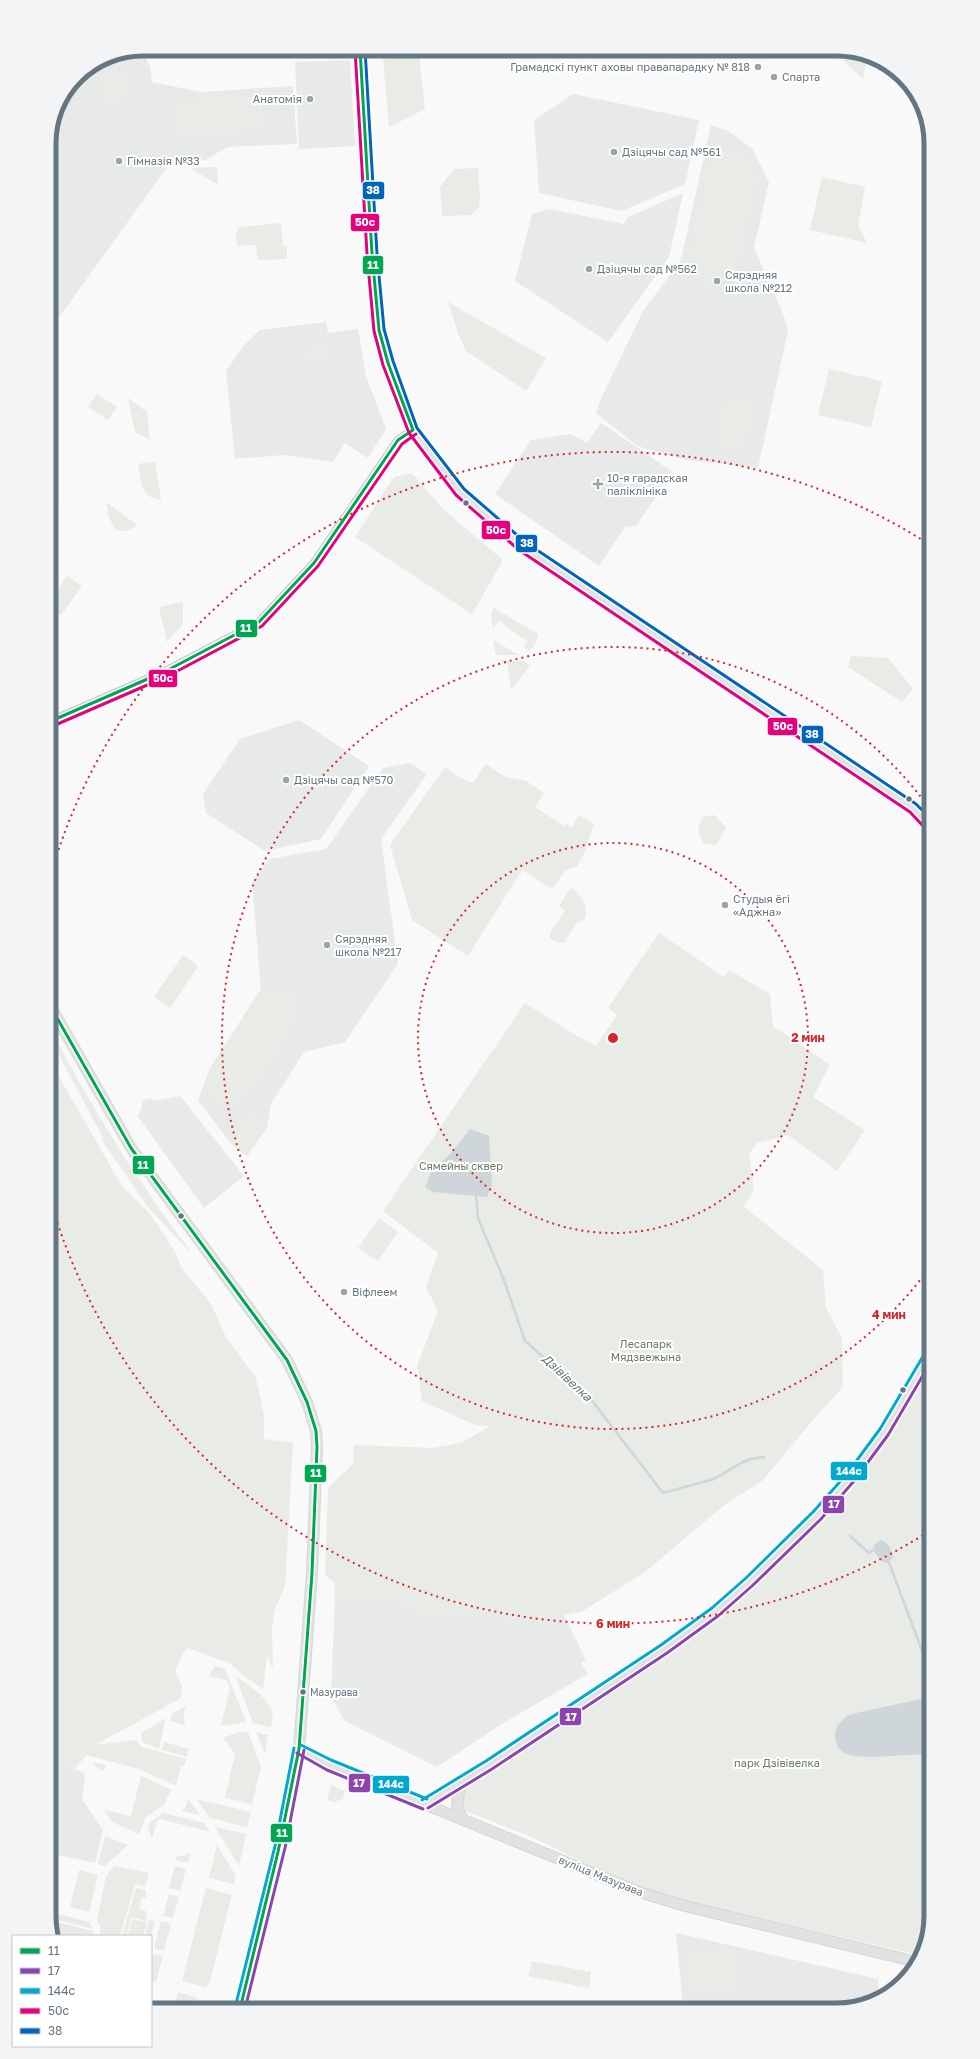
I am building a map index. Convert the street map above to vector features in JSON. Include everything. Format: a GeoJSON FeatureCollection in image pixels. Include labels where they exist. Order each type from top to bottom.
{"type":"FeatureCollection","features":[{"type":"Feature","properties":{"kind":"main road"},"geometry":{"type":"LineString","coordinates":[[360,56],[372,254],[379,330],[388,363],[413,430],[460,492],[497,526],[522,546],[912,808],[924,819]]}},
{"type":"Feature","properties":{"kind":"main road"},"geometry":{"type":"LineString","coordinates":[[912,808],[924,812]]}},
{"type":"Feature","properties":{"kind":"main road"},"geometry":{"type":"LineString","coordinates":[[56,1016],[132,1148],[286,1360],[307,1402],[316,1431],[317,1447],[312,1573],[299,1750],[278,1852],[241,2003]]}},
{"type":"Feature","properties":{"kind":"main road"},"geometry":{"type":"LineString","coordinates":[[425,1804],[460,1783],[664,1649],[715,1612],[749,1582],[817,1515],[850,1478],[884,1432],[924,1368]]}},
{"type":"Feature","properties":{"kind":"main road","name":"вуліца Мазурава"},"geometry":{"type":"LineString","coordinates":[[299,1750],[329,1765],[642,1893],[685,1906],[911,1961]]}},
{"type":"Feature","properties":{"kind":"main road"},"geometry":{"type":"LineString","coordinates":[[460,1783],[457,1808],[463,1820]]}},
{"type":"Feature","properties":{"kind":"street"},"geometry":{"type":"LineString","coordinates":[[56,719],[166,671],[259,622],[314,563],[398,440],[413,430]]}},
{"type":"Feature","properties":{"kind":"shaded area","name":"Гімназія №33"},"geometry":{"type":"Polygon","coordinates":[[[145,56],[150,66],[152,82],[201,92],[293,86],[297,144],[227,147],[206,160],[170,163],[56,322],[56,137],[59,120],[63,110],[68,99],[81,81],[104,65],[126,58],[145,56]]]}},
{"type":"Feature","properties":{"kind":"shaded area"},"geometry":{"type":"Polygon","coordinates":[[[350,60],[355,146],[299,149],[295,62],[350,60]]]}},
{"type":"Feature","properties":{"kind":"shaded area","name":"Дзіцячы сад №561"},"geometry":{"type":"Polygon","coordinates":[[[573,94],[699,120],[685,184],[622,211],[539,193],[534,120],[573,94]]]}},
{"type":"Feature","properties":{"kind":"shaded area","name":"Сярэдняя школа №212"},"geometry":{"type":"Polygon","coordinates":[[[711,125],[728,131],[752,148],[769,182],[754,248],[784,316],[788,331],[758,468],[686,460],[637,446],[596,413],[600,401],[643,311],[681,260],[711,125]]]}},
{"type":"Feature","properties":{"kind":"shaded area","name":"Дзіцячы сад №562"},"geometry":{"type":"Polygon","coordinates":[[[683,193],[669,257],[608,342],[515,281],[532,214],[549,209],[624,224],[628,217],[683,193]]]}},
{"type":"Feature","properties":{"kind":"shaded area"},"geometry":{"type":"Polygon","coordinates":[[[326,322],[328,333],[358,329],[366,376],[386,429],[368,458],[345,443],[333,462],[284,455],[235,459],[226,371],[245,344],[260,330],[326,322]]]}},
{"type":"Feature","properties":{"kind":"shaded area"},"geometry":{"type":"Polygon","coordinates":[[[601,423],[673,472],[636,526],[625,527],[599,566],[495,494],[531,440],[571,434],[587,443],[601,423]]]}},
{"type":"Feature","properties":{"kind":"shaded area","name":"Дзіцячы сад №570"},"geometry":{"type":"Polygon","coordinates":[[[299,720],[369,766],[321,839],[265,851],[206,813],[203,794],[240,739],[299,720]]]}},
{"type":"Feature","properties":{"kind":"shaded area","name":"Сярэдняя школа №217"},"geometry":{"type":"Polygon","coordinates":[[[410,763],[427,774],[381,839],[398,964],[345,1042],[304,1052],[271,1104],[267,1128],[247,1156],[232,1145],[198,1100],[210,1068],[261,989],[252,882],[269,859],[326,849],[383,768],[410,763]]]}},
{"type":"Feature","properties":{"kind":"shaded area"},"geometry":{"type":"Polygon","coordinates":[[[180,1096],[244,1176],[204,1208],[137,1115],[140,1112],[143,1100],[152,1098],[153,1101],[180,1096]]]}},
{"type":"Feature","properties":{"kind":"shaded area"},"geometry":{"type":"Polygon","coordinates":[[[470,1129],[489,1136],[492,1185],[487,1197],[433,1192],[425,1187],[431,1172],[451,1153],[470,1129]]]}},
{"type":"Feature","properties":{"kind":"shaded area"},"geometry":{"type":"Polygon","coordinates":[[[881,1540],[888,1545],[892,1551],[893,1557],[889,1562],[884,1563],[875,1553],[874,1545],[881,1540]]]}},
{"type":"Feature","properties":{"kind":"shaded area"},"geometry":{"type":"Polygon","coordinates":[[[335,1596],[398,1601],[506,1619],[564,1615],[586,1660],[581,1663],[588,1674],[500,1725],[437,1767],[345,1721],[331,1697],[335,1596]]]}},
{"type":"Feature","properties":{"kind":"shaded area"},"geometry":{"type":"Polygon","coordinates":[[[924,1698],[924,1754],[862,1757],[853,1756],[843,1752],[838,1746],[835,1738],[837,1726],[847,1716],[924,1698]]]}},
{"type":"Feature","properties":{"kind":"shaded area"},"geometry":{"type":"Polygon","coordinates":[[[56,1760],[85,1774],[82,1799],[103,1830],[95,1863],[56,1854],[56,1760]]]}},
{"type":"Feature","properties":{"kind":"shaded area"},"geometry":{"type":"Polygon","coordinates":[[[56,1922],[93,1931],[92,1935],[59,1935],[56,1922]]]}},
{"type":"Feature","properties":{"kind":"shaded area"},"geometry":{"type":"Polygon","coordinates":[[[676,1933],[878,1979],[879,1992],[865,1998],[843,2003],[683,2003],[676,1933]]]}},
{"type":"Feature","properties":{"kind":"green space"},"geometry":{"type":"Polygon","coordinates":[[[419,56],[425,109],[389,127],[383,59],[419,56]]]}},
{"type":"Feature","properties":{"kind":"green space"},"geometry":{"type":"Polygon","coordinates":[[[838,56],[866,61],[863,79],[838,56]]]}},
{"type":"Feature","properties":{"kind":"green space"},"geometry":{"type":"Polygon","coordinates":[[[129,57],[129,60],[115,61],[129,57]]]}},
{"type":"Feature","properties":{"kind":"green space"},"geometry":{"type":"Polygon","coordinates":[[[100,73],[126,73],[127,100],[101,100],[100,73]]]}},
{"type":"Feature","properties":{"kind":"green space"},"geometry":{"type":"Polygon","coordinates":[[[260,96],[262,130],[178,136],[175,102],[260,96]]]}},
{"type":"Feature","properties":{"kind":"green space"},"geometry":{"type":"Polygon","coordinates":[[[734,151],[743,154],[750,159],[757,176],[736,272],[721,283],[709,285],[704,284],[694,276],[690,264],[709,163],[714,157],[720,154],[734,151]]]}},
{"type":"Feature","properties":{"kind":"green space"},"geometry":{"type":"Polygon","coordinates":[[[217,167],[218,185],[190,168],[217,167]]]}},
{"type":"Feature","properties":{"kind":"green space"},"geometry":{"type":"Polygon","coordinates":[[[478,168],[480,197],[479,207],[471,215],[442,216],[440,187],[454,169],[478,168]]]}},
{"type":"Feature","properties":{"kind":"green space"},"geometry":{"type":"Polygon","coordinates":[[[822,177],[865,187],[858,226],[867,243],[810,230],[822,177]]]}},
{"type":"Feature","properties":{"kind":"green space"},"geometry":{"type":"Polygon","coordinates":[[[281,223],[283,247],[287,246],[287,259],[258,260],[256,245],[238,246],[235,234],[240,227],[281,223]]]}},
{"type":"Feature","properties":{"kind":"green space"},"geometry":{"type":"Polygon","coordinates":[[[448,302],[546,358],[526,391],[466,351],[459,336],[448,302]]]}},
{"type":"Feature","properties":{"kind":"green space"},"geometry":{"type":"Polygon","coordinates":[[[331,346],[319,365],[307,358],[306,353],[312,348],[331,346]]]}},
{"type":"Feature","properties":{"kind":"green space"},"geometry":{"type":"Polygon","coordinates":[[[829,369],[882,381],[871,427],[818,415],[829,369]]]}},
{"type":"Feature","properties":{"kind":"green space"},"geometry":{"type":"Polygon","coordinates":[[[97,394],[117,407],[108,420],[88,407],[97,394]]]}},
{"type":"Feature","properties":{"kind":"green space"},"geometry":{"type":"Polygon","coordinates":[[[726,396],[754,403],[743,451],[715,444],[726,396]]]}},
{"type":"Feature","properties":{"kind":"green space"},"geometry":{"type":"Polygon","coordinates":[[[128,398],[147,412],[150,440],[135,432],[128,398]]]}},
{"type":"Feature","properties":{"kind":"green space"},"geometry":{"type":"Polygon","coordinates":[[[155,461],[161,500],[149,496],[145,492],[141,483],[138,464],[155,461]]]}},
{"type":"Feature","properties":{"kind":"green space"},"geometry":{"type":"Polygon","coordinates":[[[412,473],[444,510],[503,560],[472,614],[355,537],[394,477],[412,473]]]}},
{"type":"Feature","properties":{"kind":"green space"},"geometry":{"type":"Polygon","coordinates":[[[106,502],[137,525],[127,531],[116,530],[109,518],[106,502]]]}},
{"type":"Feature","properties":{"kind":"green space"},"geometry":{"type":"Polygon","coordinates":[[[67,576],[82,586],[61,615],[56,612],[56,592],[67,576]]]}},
{"type":"Feature","properties":{"kind":"green space"},"geometry":{"type":"Polygon","coordinates":[[[183,602],[183,624],[167,642],[159,607],[183,602]]]}},
{"type":"Feature","properties":{"kind":"green space"},"geometry":{"type":"Polygon","coordinates":[[[494,608],[538,634],[536,642],[532,648],[528,651],[524,647],[528,642],[499,621],[493,628],[491,616],[494,608]]]}},
{"type":"Feature","properties":{"kind":"green space"},"geometry":{"type":"Polygon","coordinates":[[[493,640],[519,655],[496,655],[493,640]]]}},
{"type":"Feature","properties":{"kind":"green space"},"geometry":{"type":"Polygon","coordinates":[[[851,656],[888,658],[913,689],[902,702],[848,667],[851,656]]]}},
{"type":"Feature","properties":{"kind":"green space"},"geometry":{"type":"Polygon","coordinates":[[[496,660],[524,661],[530,666],[511,690],[507,663],[496,660]]]}},
{"type":"Feature","properties":{"kind":"green space"},"geometry":{"type":"Polygon","coordinates":[[[486,764],[505,777],[526,781],[544,793],[535,807],[564,826],[566,823],[572,827],[579,815],[594,824],[584,854],[577,866],[565,871],[552,889],[522,870],[468,956],[412,920],[390,845],[445,767],[457,776],[473,783],[486,764]]]}},
{"type":"Feature","properties":{"kind":"green space"},"geometry":{"type":"Polygon","coordinates":[[[715,815],[726,828],[716,845],[703,843],[698,830],[702,817],[715,815]]]}},
{"type":"Feature","properties":{"kind":"green space"},"geometry":{"type":"Polygon","coordinates":[[[571,887],[578,894],[585,905],[585,919],[576,924],[564,943],[555,942],[549,937],[552,929],[565,911],[559,906],[571,887]]]}},
{"type":"Feature","properties":{"kind":"green space","name":"Лесапарк Мядзвежына"},"geometry":{"type":"Polygon","coordinates":[[[659,933],[724,977],[729,970],[770,994],[773,1026],[830,1065],[813,1097],[865,1130],[837,1171],[788,1135],[757,1143],[749,1154],[754,1189],[744,1207],[823,1270],[826,1308],[842,1338],[843,1387],[818,1414],[762,1481],[727,1503],[645,1572],[581,1612],[564,1615],[506,1619],[416,1612],[398,1601],[335,1596],[334,1582],[325,1575],[328,1488],[353,1464],[354,1445],[433,1448],[461,1443],[490,1426],[475,1425],[422,1401],[417,1366],[438,1311],[426,1287],[438,1253],[383,1211],[525,1003],[577,1036],[596,1046],[617,1015],[608,1008],[659,933]]]}},
{"type":"Feature","properties":{"kind":"green space"},"geometry":{"type":"Polygon","coordinates":[[[183,955],[198,966],[170,1008],[154,997],[183,955]]]}},
{"type":"Feature","properties":{"kind":"green space"},"geometry":{"type":"Polygon","coordinates":[[[283,988],[293,995],[299,1006],[298,1013],[293,1024],[277,1052],[246,1099],[233,1106],[221,1104],[213,1099],[207,1089],[209,1075],[257,999],[270,989],[283,988]]]}},
{"type":"Feature","properties":{"kind":"green space"},"geometry":{"type":"Polygon","coordinates":[[[56,1039],[116,1144],[151,1197],[189,1249],[188,1250],[148,1207],[103,1142],[102,1136],[56,1050],[56,1039]]]}},
{"type":"Feature","properties":{"kind":"green space"},"geometry":{"type":"Polygon","coordinates":[[[56,1072],[122,1186],[150,1214],[177,1255],[181,1267],[211,1304],[226,1337],[256,1378],[264,1416],[264,1439],[293,1443],[285,1587],[274,1611],[272,1629],[273,1670],[267,1655],[263,1689],[244,1676],[230,1663],[187,1648],[175,1671],[182,1685],[181,1698],[95,1745],[136,1740],[142,1747],[186,1759],[184,1766],[181,1765],[176,1786],[139,1769],[86,1755],[75,1769],[56,1760],[56,1072]]]}},
{"type":"Feature","properties":{"kind":"green space"},"geometry":{"type":"Polygon","coordinates":[[[249,1111],[266,1123],[246,1151],[229,1139],[249,1111]]]}},
{"type":"Feature","properties":{"kind":"green space"},"geometry":{"type":"Polygon","coordinates":[[[379,1218],[398,1232],[378,1261],[358,1248],[379,1218]]]}},
{"type":"Feature","properties":{"kind":"green space","name":"парк Дзівівелка"},"geometry":{"type":"Polygon","coordinates":[[[924,1380],[924,1916],[921,1939],[915,1954],[683,1900],[641,1887],[579,1860],[536,1839],[456,1807],[451,1802],[452,1792],[550,1731],[662,1657],[738,1601],[817,1525],[854,1484],[888,1439],[924,1380]]]}},
{"type":"Feature","properties":{"kind":"green space"},"geometry":{"type":"Polygon","coordinates":[[[215,1666],[225,1669],[246,1722],[221,1726],[230,1687],[226,1680],[209,1676],[215,1666]]]}},
{"type":"Feature","properties":{"kind":"green space"},"geometry":{"type":"Polygon","coordinates":[[[235,1675],[255,1690],[268,1704],[272,1711],[273,1719],[270,1727],[253,1723],[235,1675]]]}},
{"type":"Feature","properties":{"kind":"green space"},"geometry":{"type":"Polygon","coordinates":[[[186,1706],[184,1714],[185,1725],[170,1721],[172,1714],[186,1706]]]}},
{"type":"Feature","properties":{"kind":"green space"},"geometry":{"type":"Polygon","coordinates":[[[166,1718],[159,1749],[142,1742],[141,1733],[166,1718]]]}},
{"type":"Feature","properties":{"kind":"green space"},"geometry":{"type":"Polygon","coordinates":[[[238,1732],[248,1732],[261,1767],[252,1804],[225,1798],[235,1754],[223,1738],[238,1732]]]}},
{"type":"Feature","properties":{"kind":"green space"},"geometry":{"type":"Polygon","coordinates":[[[256,1732],[268,1735],[265,1754],[256,1732]]]}},
{"type":"Feature","properties":{"kind":"green space"},"geometry":{"type":"Polygon","coordinates":[[[164,1742],[189,1749],[187,1757],[162,1750],[164,1742]]]}},
{"type":"Feature","properties":{"kind":"green space"},"geometry":{"type":"Polygon","coordinates":[[[92,1762],[106,1765],[104,1771],[96,1767],[92,1762]]]}},
{"type":"Feature","properties":{"kind":"green space"},"geometry":{"type":"Polygon","coordinates":[[[141,1776],[172,1790],[167,1797],[166,1803],[145,1818],[139,1834],[112,1822],[104,1810],[131,1816],[141,1776]]]}},
{"type":"Feature","properties":{"kind":"green space"},"geometry":{"type":"Polygon","coordinates":[[[331,1785],[345,1791],[343,1799],[334,1802],[327,1800],[331,1785]]]}},
{"type":"Feature","properties":{"kind":"green space"},"geometry":{"type":"Polygon","coordinates":[[[188,1799],[200,1815],[181,1811],[185,1808],[188,1799]]]}},
{"type":"Feature","properties":{"kind":"green space"},"geometry":{"type":"Polygon","coordinates":[[[196,1799],[251,1812],[247,1827],[210,1818],[196,1799]]]}},
{"type":"Feature","properties":{"kind":"green space"},"geometry":{"type":"Polygon","coordinates":[[[164,1813],[204,1823],[210,1832],[160,1819],[157,1821],[152,1839],[148,1828],[151,1821],[164,1813]]]}},
{"type":"Feature","properties":{"kind":"green space"},"geometry":{"type":"Polygon","coordinates":[[[215,1827],[246,1834],[239,1866],[215,1827]]]}},
{"type":"Feature","properties":{"kind":"green space"},"geometry":{"type":"Polygon","coordinates":[[[105,1836],[128,1845],[105,1866],[98,1864],[105,1836]]]}},
{"type":"Feature","properties":{"kind":"green space"},"geometry":{"type":"Polygon","coordinates":[[[217,1845],[236,1876],[234,1884],[209,1878],[217,1845]]]}},
{"type":"Feature","properties":{"kind":"green space"},"geometry":{"type":"Polygon","coordinates":[[[191,1853],[188,1863],[176,1860],[177,1857],[191,1853]]]}},
{"type":"Feature","properties":{"kind":"green space"},"geometry":{"type":"Polygon","coordinates":[[[114,1866],[149,1873],[145,1886],[135,1884],[120,1935],[99,1935],[101,1928],[97,1920],[106,1876],[114,1866]]]}},
{"type":"Feature","properties":{"kind":"green space"},"geometry":{"type":"Polygon","coordinates":[[[175,1866],[186,1869],[180,1891],[169,1888],[175,1866]]]}},
{"type":"Feature","properties":{"kind":"green space"},"geometry":{"type":"Polygon","coordinates":[[[79,1870],[98,1875],[89,1912],[70,1907],[79,1870]]]}},
{"type":"Feature","properties":{"kind":"green space"},"geometry":{"type":"Polygon","coordinates":[[[136,1888],[146,1890],[146,1898],[142,1897],[139,1909],[146,1911],[147,1921],[131,1917],[127,1935],[122,1935],[136,1888]]]}},
{"type":"Feature","properties":{"kind":"green space"},"geometry":{"type":"Polygon","coordinates":[[[206,1888],[232,1895],[210,1981],[206,1987],[182,1981],[206,1888]]]}},
{"type":"Feature","properties":{"kind":"green space"},"geometry":{"type":"Polygon","coordinates":[[[169,1894],[179,1897],[173,1918],[163,1916],[169,1894]]]}},
{"type":"Feature","properties":{"kind":"green space"},"geometry":{"type":"Polygon","coordinates":[[[56,1914],[89,1922],[93,1929],[56,1920],[56,1914]]]}},
{"type":"Feature","properties":{"kind":"green space"},"geometry":{"type":"Polygon","coordinates":[[[132,1919],[147,1922],[143,1935],[128,1935],[132,1919]]]}},
{"type":"Feature","properties":{"kind":"green space"},"geometry":{"type":"Polygon","coordinates":[[[149,1920],[155,1921],[151,1935],[145,1935],[149,1920]]]}},
{"type":"Feature","properties":{"kind":"green space"},"geometry":{"type":"Polygon","coordinates":[[[161,1921],[171,1924],[164,1951],[154,1948],[161,1921]]]}},
{"type":"Feature","properties":{"kind":"green space"},"geometry":{"type":"Polygon","coordinates":[[[732,1950],[735,1992],[692,1996],[688,1953],[732,1950]]]}},
{"type":"Feature","properties":{"kind":"green space"},"geometry":{"type":"Polygon","coordinates":[[[153,1954],[163,1956],[156,1982],[152,1980],[153,1954]]]}},
{"type":"Feature","properties":{"kind":"green space"},"geometry":{"type":"Polygon","coordinates":[[[532,1961],[591,1972],[589,1988],[528,1976],[532,1961]]]}},
{"type":"Feature","properties":{"kind":"green space"},"geometry":{"type":"Polygon","coordinates":[[[178,1992],[198,1998],[195,2003],[175,2003],[178,1992]]]}},
{"type":"Feature","properties":{"kind":"waterway","name":"Дзівівелка"},"geometry":{"type":"LineString","coordinates":[[476,1196],[478,1218],[504,1280],[525,1341],[590,1398],[663,1493],[714,1479],[741,1463],[751,1459],[764,1457]]}},
{"type":"Feature","properties":{"kind":"waterway","name":"Дзівівелка"},"geometry":{"type":"LineString","coordinates":[[850,1536],[869,1553],[878,1547]]}},
{"type":"Feature","properties":{"kind":"waterway","name":"Дзівівелка"},"geometry":{"type":"LineString","coordinates":[[888,1560],[924,1656]]}},
{"type":"Feature","properties":{"kind":"transit line","name":"50с"},"geometry":{"type":"LineString","coordinates":[[355,56],[367,254],[374,331],[383,365],[409,433],[456,495],[519,550],[910,812],[924,827]]}},
{"type":"Feature","properties":{"kind":"transit line","name":"11"},"geometry":{"type":"LineString","coordinates":[[56,719],[166,671],[259,622],[314,563],[398,440],[413,430],[388,363],[379,330],[372,254],[360,56]]}},
{"type":"Feature","properties":{"kind":"transit line","name":"38"},"geometry":{"type":"LineString","coordinates":[[365,56],[377,254],[384,329],[393,361],[417,428],[464,489],[525,542],[916,804],[924,812]]}},
{"type":"Feature","properties":{"kind":"transit line","name":"50с"},"geometry":{"type":"LineString","coordinates":[[56,725],[168,676],[262,626],[318,566],[402,444],[416,434]]}},
{"type":"Feature","properties":{"kind":"transit line","name":"11"},"geometry":{"type":"LineString","coordinates":[[56,1016],[131,1148],[287,1360],[307,1402],[316,1431],[317,1447],[312,1573],[299,1749],[278,1852],[241,2003]]}},
{"type":"Feature","properties":{"kind":"transit line","name":"144с"},"geometry":{"type":"LineString","coordinates":[[422,1800],[486,1761],[661,1645],[712,1608],[746,1578],[813,1512],[846,1475],[880,1429],[924,1355]]}},
{"type":"Feature","properties":{"kind":"transit line","name":"17"},"geometry":{"type":"LineString","coordinates":[[428,1808],[492,1769],[667,1653],[718,1616],[752,1586],[821,1519],[854,1481],[888,1435],[924,1374]]}},
{"type":"Feature","properties":{"kind":"transit line","name":"144с"},"geometry":{"type":"LineString","coordinates":[[301,1745],[331,1760],[427,1799]]}},
{"type":"Feature","properties":{"kind":"transit line","name":"144с"},"geometry":{"type":"LineString","coordinates":[[236,2003],[275,1846],[294,1748]]}},
{"type":"Feature","properties":{"kind":"transit line","name":"17"},"geometry":{"type":"LineString","coordinates":[[246,2003],[285,1848],[304,1750]]}},
{"type":"Feature","properties":{"kind":"transit line","name":"17"},"geometry":{"type":"LineString","coordinates":[[297,1753],[327,1770],[423,1809]]}},
{"type":"Feature","properties":{"kind":"place","name":"Грамадскі пункт аховы правапарадку № 818"},"geometry":{"type":"Point","coordinates":[758,67]}},
{"type":"Feature","properties":{"kind":"place","name":"Спарта"},"geometry":{"type":"Point","coordinates":[774,77]}},
{"type":"Feature","properties":{"kind":"place","name":"Анатомія"},"geometry":{"type":"Point","coordinates":[310,99]}},
{"type":"Feature","properties":{"kind":"place","name":"Дзіцячы сад №561"},"geometry":{"type":"Point","coordinates":[614,152]}},
{"type":"Feature","properties":{"kind":"place","name":"Гімназія №33"},"geometry":{"type":"Point","coordinates":[119,161]}},
{"type":"Feature","properties":{"kind":"place","name":"Дзіцячы сад №562"},"geometry":{"type":"Point","coordinates":[589,269]}},
{"type":"Feature","properties":{"kind":"place","name":"Сярэдняя школа №212"},"geometry":{"type":"Point","coordinates":[717,281]}},
{"type":"Feature","properties":{"kind":"place","name":"10-я гарадская паліклініка"},"geometry":{"type":"Point","coordinates":[598,484]}},
{"type":"Feature","properties":{"kind":"place","name":"Дзіцячы сад №570"},"geometry":{"type":"Point","coordinates":[286,780]}},
{"type":"Feature","properties":{"kind":"place","name":"Студыя ёгі «Аджна»"},"geometry":{"type":"Point","coordinates":[725,905]}},
{"type":"Feature","properties":{"kind":"place","name":"Сярэдняя школа №217"},"geometry":{"type":"Point","coordinates":[327,945]}},
{"type":"Feature","properties":{"kind":"place","name":"Віфлеем"},"geometry":{"type":"Point","coordinates":[344,1292]}},
{"type":"Feature","properties":{"kind":"place","name":"Мазурава"},"geometry":{"type":"Point","coordinates":[303,1692]}},
{"type":"Feature","properties":{"kind":"park label","name":"Сямейны сквер"},"geometry":{"type":"Point","coordinates":[461,1166]}}]}
